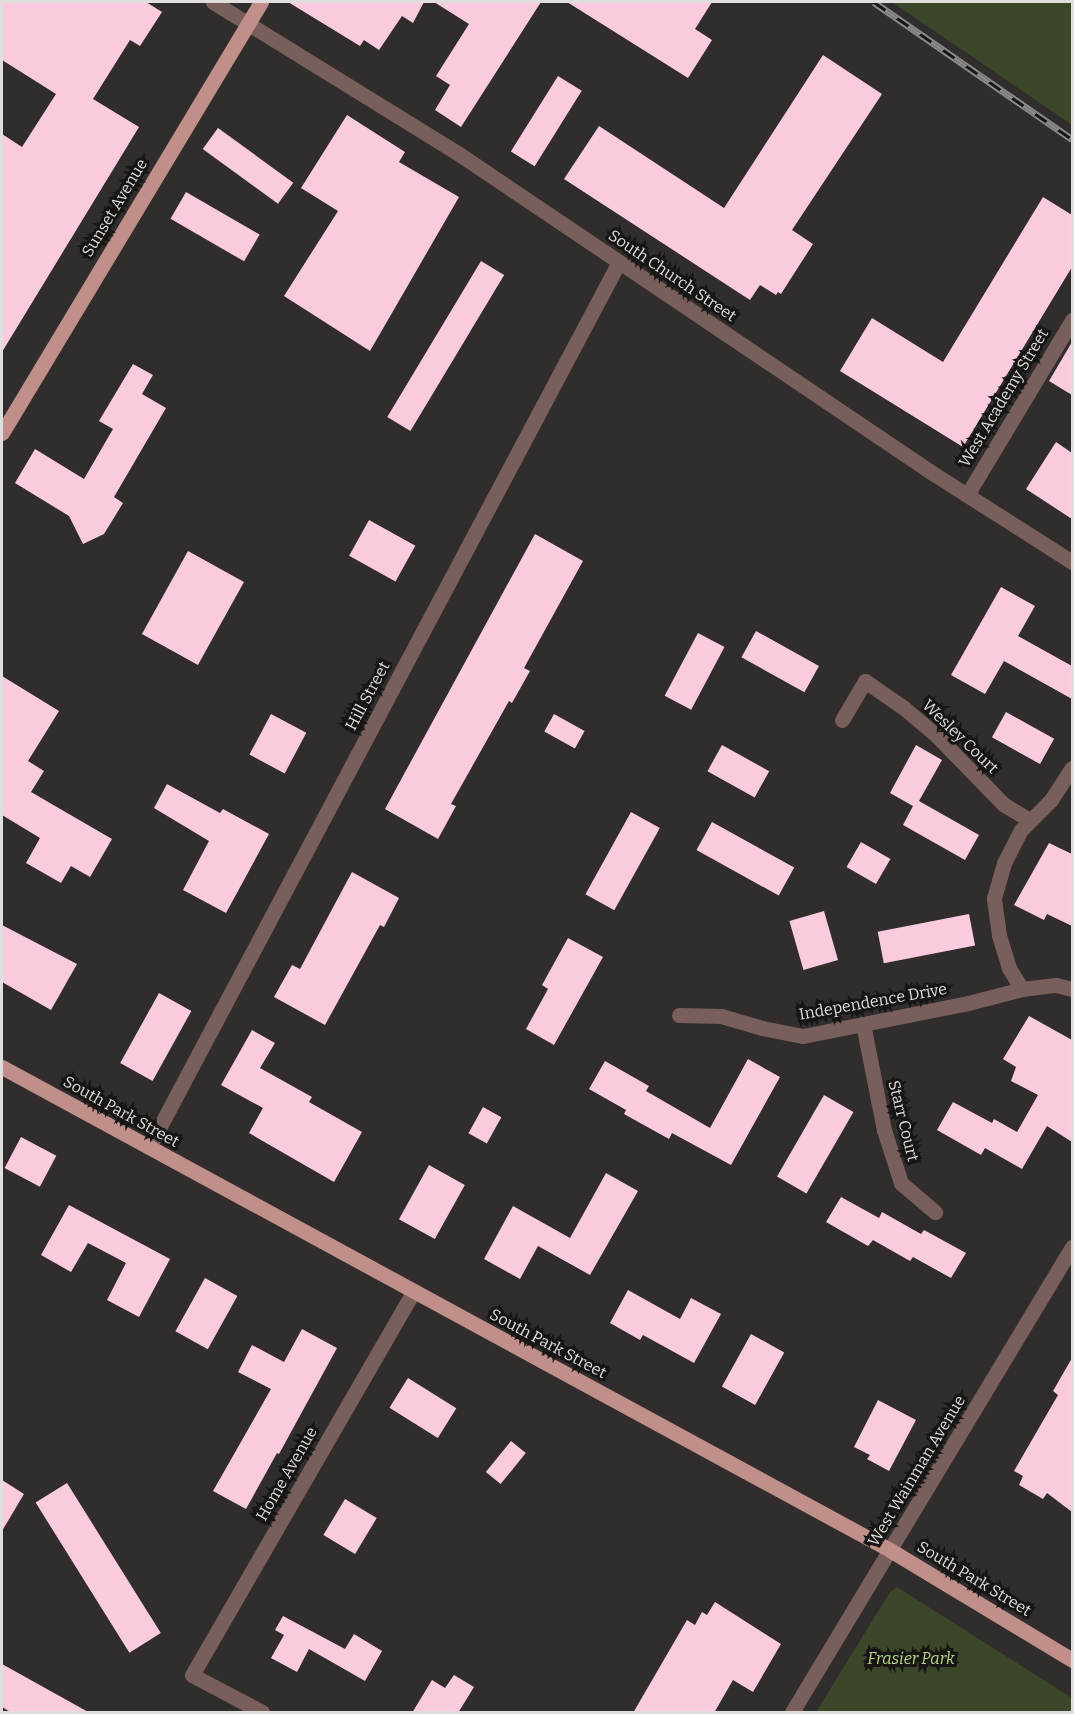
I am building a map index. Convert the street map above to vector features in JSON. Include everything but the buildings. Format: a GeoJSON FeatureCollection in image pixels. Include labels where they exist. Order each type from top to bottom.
{"type":"FeatureCollection","features":[{"type":"Feature","properties":{"kind":"main road","name":"Sunset Avenue"},"geometry":{"type":"LineString","coordinates":[[2,433],[261,2]]}},
{"type":"Feature","properties":{"kind":"main road","name":"South Park Street"},"geometry":{"type":"LineString","coordinates":[[2,1067],[890,1550],[1072,1660]]}},
{"type":"Feature","properties":{"kind":"street","name":"South Church Street"},"geometry":{"type":"LineString","coordinates":[[213,2],[459,154],[967,495],[1072,562]]}},
{"type":"Feature","properties":{"kind":"street","name":"Hill Street"},"geometry":{"type":"LineString","coordinates":[[149,1148],[619,262]]}},
{"type":"Feature","properties":{"kind":"street","name":"West Academy Street"},"geometry":{"type":"LineString","coordinates":[[967,495],[1072,320]]}},
{"type":"Feature","properties":{"kind":"street","name":"Wesley Court"},"geometry":{"type":"LineString","coordinates":[[842,720],[865,681],[904,708],[1003,804],[1030,820]]}},
{"type":"Feature","properties":{"kind":"street"},"geometry":{"type":"LineString","coordinates":[[1022,989],[1009,968],[999,934],[994,898],[1004,863],[1021,830],[1051,800],[1072,768]]}},
{"type":"Feature","properties":{"kind":"street","name":"Independence Drive"},"geometry":{"type":"LineString","coordinates":[[679,1015],[721,1016],[762,1028],[803,1036],[968,1003],[1022,989],[1056,985],[1072,989]]}},
{"type":"Feature","properties":{"kind":"street","name":"Starr Court"},"geometry":{"type":"LineString","coordinates":[[863,1024],[884,1130],[901,1183],[935,1212]]}},
{"type":"Feature","properties":{"kind":"street","name":"West Wainman Avenue"},"geometry":{"type":"LineString","coordinates":[[792,1713],[1072,1247]]}},
{"type":"Feature","properties":{"kind":"street","name":"Home Avenue"},"geometry":{"type":"LineString","coordinates":[[262,1713],[192,1675],[413,1292]]}},
{"type":"Feature","properties":{"kind":"green space"},"geometry":{"type":"Polygon","coordinates":[[[892,2],[1072,2],[1072,125],[892,2]]]}},
{"type":"Feature","properties":{"kind":"green space","name":"Frasier Park"},"geometry":{"type":"Polygon","coordinates":[[[897,1587],[1072,1698],[1072,1712],[816,1712],[890,1592],[897,1587]]]}},
{"type":"Feature","properties":{"kind":"railway"},"geometry":{"type":"LineString","coordinates":[[874,2],[1072,139]]}}]}
